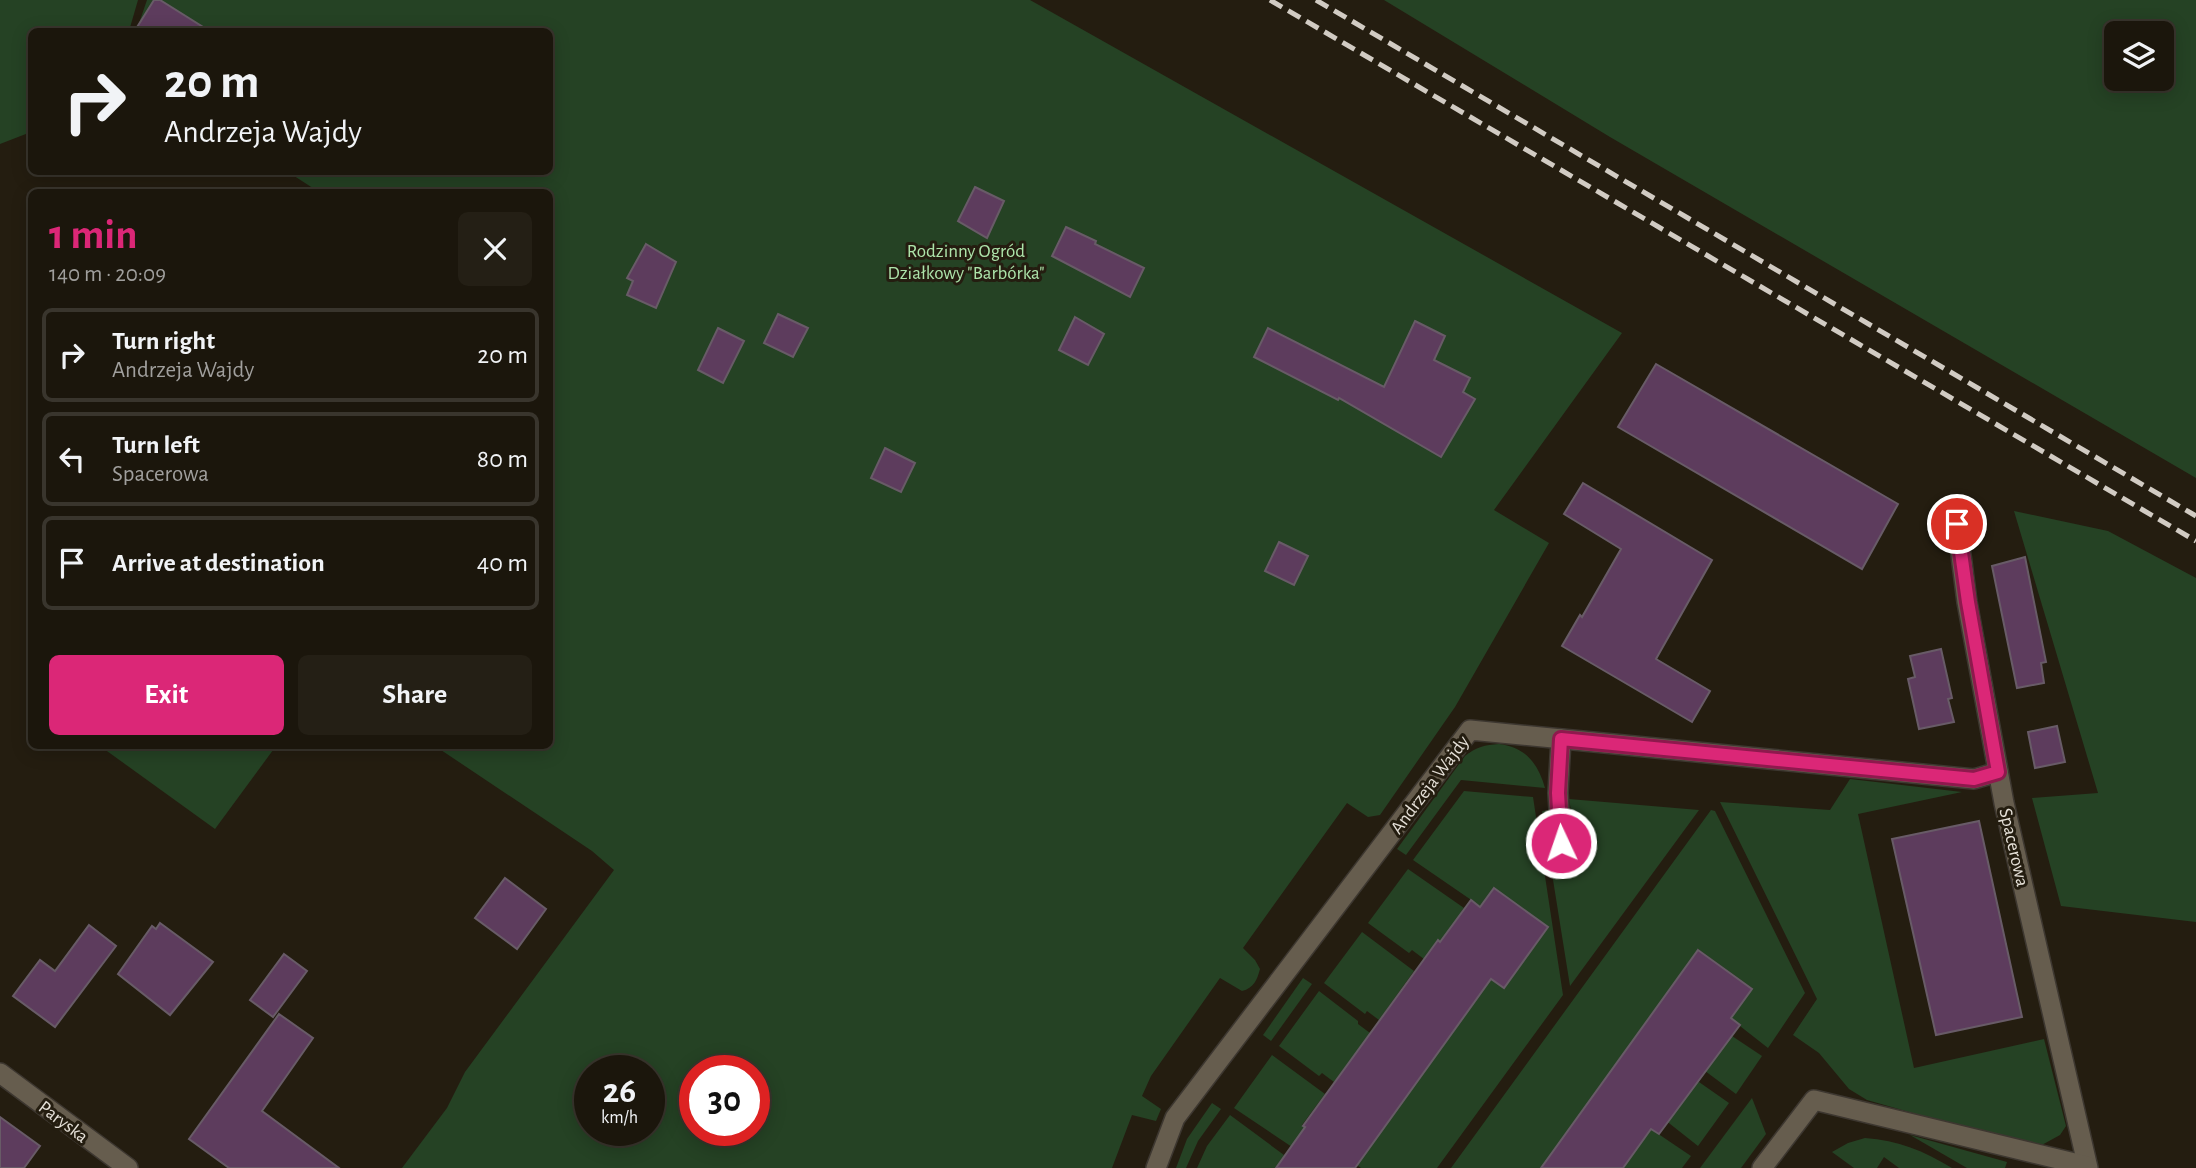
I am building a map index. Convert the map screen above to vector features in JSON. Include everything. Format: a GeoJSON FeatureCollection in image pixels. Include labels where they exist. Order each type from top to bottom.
{"type":"FeatureCollection","features":[{"type":"Feature","properties":{"kind":"street","name":"Spacerowa"},"geometry":{"type":"LineString","coordinates":[[1957,524],[1998,772],[2088,1167]]}},
{"type":"Feature","properties":{"kind":"street","name":"Andrzeja Wajdy"},"geometry":{"type":"LineString","coordinates":[[1156,1168],[1175,1118],[1470,730],[1974,779],[1998,772]]}},
{"type":"Feature","properties":{"kind":"street"},"geometry":{"type":"LineString","coordinates":[[1561,739],[1558,793],[1561,843]]}},
{"type":"Feature","properties":{"kind":"street","name":"Paryska"},"geometry":{"type":"LineString","coordinates":[[0,1073],[128,1168]]}},
{"type":"Feature","properties":{"kind":"street"},"geometry":{"type":"LineString","coordinates":[[1762,1168],[1814,1100],[2088,1167]]}},
{"type":"Feature","properties":{"kind":"green space"},"geometry":{"type":"Polygon","coordinates":[[[0,0],[138,0],[130,28],[28,28],[28,133],[0,144],[0,0]]]}},
{"type":"Feature","properties":{"kind":"green space","name":"Rodzinny Ogród Działkowy \"Barbórka\""},"geometry":{"type":"Polygon","coordinates":[[[147,0],[1030,0],[1622,333],[1494,510],[1549,543],[1455,707],[1380,815],[1368,817],[1347,803],[1243,948],[1260,969],[1258,977],[1249,988],[1242,991],[1220,978],[1151,1076],[1142,1096],[1161,1109],[1156,1121],[1132,1115],[1112,1168],[402,1168],[447,1108],[465,1072],[614,870],[592,851],[439,749],[553,749],[553,189],[314,189],[293,175],[553,175],[553,28],[137,28],[147,0]]]}},
{"type":"Feature","properties":{"kind":"green space"},"geometry":{"type":"Polygon","coordinates":[[[1384,0],[2196,0],[2196,478],[1610,137],[1384,0]]]}},
{"type":"Feature","properties":{"kind":"green space"},"geometry":{"type":"Polygon","coordinates":[[[2014,511],[2108,531],[2196,578],[2196,922],[2061,906],[2032,798],[2098,793],[2014,511]]]}},
{"type":"Feature","properties":{"kind":"green space"},"geometry":{"type":"Polygon","coordinates":[[[1499,744],[1516,749],[1529,758],[1539,771],[1545,788],[1461,780],[1406,855],[1397,849],[1465,756],[1481,747],[1499,744]]]}},
{"type":"Feature","properties":{"kind":"green space"},"geometry":{"type":"Polygon","coordinates":[[[104,749],[274,749],[215,829],[104,749]]]}},
{"type":"Feature","properties":{"kind":"green space"},"geometry":{"type":"Polygon","coordinates":[[[1850,779],[1962,792],[1858,814],[1914,1068],[2044,1039],[2066,1126],[2060,1135],[2040,1146],[1867,1100],[1849,1089],[1819,1053],[1793,1035],[1817,999],[1720,802],[1830,810],[1850,779]]]}},
{"type":"Feature","properties":{"kind":"green space"},"geometry":{"type":"Polygon","coordinates":[[[1464,791],[1533,797],[1563,995],[1437,1168],[1361,1168],[1357,1165],[1491,979],[1504,988],[1548,928],[1494,888],[1480,906],[1413,860],[1464,791]]]}},
{"type":"Feature","properties":{"kind":"green space"},"geometry":{"type":"Polygon","coordinates":[[[1569,799],[1699,810],[1570,986],[1542,811],[1549,810],[1548,842],[1573,845],[1575,834],[1569,799]]]}},
{"type":"Feature","properties":{"kind":"green space"},"geometry":{"type":"Polygon","coordinates":[[[1711,810],[1715,811],[1805,993],[1768,1048],[1731,1019],[1752,988],[1698,949],[1541,1168],[1451,1168],[1711,810]]]}},
{"type":"Feature","properties":{"kind":"green space"},"geometry":{"type":"Polygon","coordinates":[[[1408,869],[1464,908],[1461,912],[1471,919],[1450,949],[1437,940],[1424,959],[1412,950],[1409,953],[1368,923],[1408,869]]]}},
{"type":"Feature","properties":{"kind":"green space"},"geometry":{"type":"Polygon","coordinates":[[[1362,932],[1414,971],[1379,1020],[1367,1011],[1365,1014],[1324,983],[1362,932]]]}},
{"type":"Feature","properties":{"kind":"green space"},"geometry":{"type":"Polygon","coordinates":[[[1303,978],[1312,984],[1271,1041],[1263,1035],[1303,978]]]}},
{"type":"Feature","properties":{"kind":"green space"},"geometry":{"type":"Polygon","coordinates":[[[1319,991],[1370,1033],[1334,1082],[1322,1073],[1319,1076],[1279,1046],[1319,991]]]}},
{"type":"Feature","properties":{"kind":"green space"},"geometry":{"type":"Polygon","coordinates":[[[1732,1036],[1762,1056],[1736,1094],[1697,1065],[1732,1036]]]}},
{"type":"Feature","properties":{"kind":"green space"},"geometry":{"type":"Polygon","coordinates":[[[1272,1055],[1325,1094],[1302,1125],[1315,1135],[1301,1153],[1234,1108],[1272,1055]]]}},
{"type":"Feature","properties":{"kind":"green space"},"geometry":{"type":"Polygon","coordinates":[[[1688,1078],[1696,1084],[1699,1082],[1729,1103],[1698,1146],[1660,1116],[1688,1078]]]}},
{"type":"Feature","properties":{"kind":"green space"},"geometry":{"type":"Polygon","coordinates":[[[1752,1098],[1766,1134],[1741,1168],[1700,1168],[1752,1098]]]}},
{"type":"Feature","properties":{"kind":"green space"},"geometry":{"type":"Polygon","coordinates":[[[1212,1103],[1221,1109],[1198,1141],[1186,1168],[1176,1168],[1187,1139],[1212,1103]]]}},
{"type":"Feature","properties":{"kind":"green space"},"geometry":{"type":"Polygon","coordinates":[[[1230,1115],[1284,1155],[1282,1159],[1291,1165],[1290,1168],[1197,1168],[1207,1146],[1230,1115]]]}},
{"type":"Feature","properties":{"kind":"green space"},"geometry":{"type":"Polygon","coordinates":[[[1651,1129],[1691,1156],[1682,1168],[1623,1168],[1651,1129]]]}},
{"type":"Feature","properties":{"kind":"green space"},"geometry":{"type":"Polygon","coordinates":[[[1910,1135],[2007,1162],[2005,1168],[1967,1168],[1910,1135]]]}},
{"type":"Feature","properties":{"kind":"green space"},"geometry":{"type":"Polygon","coordinates":[[[1865,1138],[1910,1147],[1952,1168],[1899,1168],[1884,1157],[1877,1168],[1854,1168],[1832,1152],[1865,1138]]]}},
{"type":"Feature","properties":{"kind":"building"},"geometry":{"type":"Polygon","coordinates":[[[154,0],[160,0],[205,28],[136,28],[154,0]]]}},
{"type":"Feature","properties":{"kind":"building"},"geometry":{"type":"Polygon","coordinates":[[[975,187],[1004,201],[987,238],[958,221],[975,187]]]}},
{"type":"Feature","properties":{"kind":"building"},"geometry":{"type":"Polygon","coordinates":[[[1066,227],[1144,268],[1130,297],[1052,256],[1066,227]]]}},
{"type":"Feature","properties":{"kind":"building"},"geometry":{"type":"Polygon","coordinates":[[[646,244],[676,262],[656,308],[627,295],[633,281],[627,278],[646,244]]]}},
{"type":"Feature","properties":{"kind":"building"},"geometry":{"type":"Polygon","coordinates":[[[778,314],[808,328],[793,357],[764,343],[778,314]]]}},
{"type":"Feature","properties":{"kind":"building"},"geometry":{"type":"Polygon","coordinates":[[[1075,317],[1104,334],[1088,365],[1059,350],[1075,317]]]}},
{"type":"Feature","properties":{"kind":"building"},"geometry":{"type":"Polygon","coordinates":[[[1415,321],[1445,336],[1434,360],[1470,378],[1463,392],[1475,399],[1441,457],[1339,398],[1338,400],[1254,357],[1268,328],[1384,387],[1415,321]]]}},
{"type":"Feature","properties":{"kind":"building"},"geometry":{"type":"Polygon","coordinates":[[[718,328],[744,341],[723,383],[698,370],[718,328]]]}},
{"type":"Feature","properties":{"kind":"building"},"geometry":{"type":"Polygon","coordinates":[[[1656,364],[1898,504],[1862,569],[1618,427],[1656,364]]]}},
{"type":"Feature","properties":{"kind":"building"},"geometry":{"type":"Polygon","coordinates":[[[885,448],[915,463],[901,492],[871,478],[885,448]]]}},
{"type":"Feature","properties":{"kind":"building"},"geometry":{"type":"Polygon","coordinates":[[[1583,483],[1712,560],[1656,659],[1710,691],[1692,722],[1562,646],[1621,549],[1564,514],[1583,483]]]}},
{"type":"Feature","properties":{"kind":"building"},"geometry":{"type":"Polygon","coordinates":[[[1279,542],[1308,556],[1294,585],[1265,571],[1279,542]]]}},
{"type":"Feature","properties":{"kind":"building"},"geometry":{"type":"Polygon","coordinates":[[[2025,557],[2046,662],[2041,663],[2044,683],[2017,688],[1992,566],[2025,557]]]}},
{"type":"Feature","properties":{"kind":"building"},"geometry":{"type":"Polygon","coordinates":[[[1941,649],[1952,698],[1948,699],[1954,722],[1919,729],[1908,679],[1915,677],[1910,656],[1941,649]]]}},
{"type":"Feature","properties":{"kind":"building"},"geometry":{"type":"Polygon","coordinates":[[[2057,726],[2065,762],[2035,768],[2028,732],[2057,726]]]}},
{"type":"Feature","properties":{"kind":"building"},"geometry":{"type":"Polygon","coordinates":[[[1979,821],[2022,1017],[1936,1035],[1892,839],[1979,821]]]}},
{"type":"Feature","properties":{"kind":"building"},"geometry":{"type":"Polygon","coordinates":[[[505,878],[546,909],[517,949],[475,918],[505,878]]]}},
{"type":"Feature","properties":{"kind":"building"},"geometry":{"type":"Polygon","coordinates":[[[1494,888],[1548,927],[1504,988],[1491,979],[1355,1168],[1276,1168],[1305,1127],[1303,1126],[1438,940],[1440,942],[1471,900],[1480,907],[1494,888]]]}},
{"type":"Feature","properties":{"kind":"building"},"geometry":{"type":"Polygon","coordinates":[[[160,923],[213,962],[170,1015],[118,974],[152,926],[156,929],[160,923]]]}},
{"type":"Feature","properties":{"kind":"building"},"geometry":{"type":"Polygon","coordinates":[[[89,925],[116,946],[55,1027],[13,996],[40,960],[55,971],[89,925]]]}},
{"type":"Feature","properties":{"kind":"building"},"geometry":{"type":"Polygon","coordinates":[[[1698,950],[1752,989],[1731,1018],[1740,1025],[1659,1134],[1651,1129],[1623,1168],[1541,1168],[1698,950]]]}},
{"type":"Feature","properties":{"kind":"building"},"geometry":{"type":"Polygon","coordinates":[[[284,954],[307,971],[273,1017],[250,1000],[284,954]]]}},
{"type":"Feature","properties":{"kind":"building"},"geometry":{"type":"Polygon","coordinates":[[[279,1014],[313,1038],[262,1111],[339,1168],[229,1168],[189,1139],[279,1014]]]}},
{"type":"Feature","properties":{"kind":"building"},"geometry":{"type":"Polygon","coordinates":[[[0,1117],[40,1146],[24,1168],[0,1168],[0,1117]]]}},
{"type":"Feature","properties":{"kind":"railway"},"geometry":{"type":"LineString","coordinates":[[1270,0],[2196,541]]}},
{"type":"Feature","properties":{"kind":"railway"},"geometry":{"type":"LineString","coordinates":[[1316,0],[2196,516]]}},
{"type":"Feature","properties":{"kind":"route"},"geometry":{"type":"LineString","coordinates":[[1561,843],[1558,793],[1561,739],[1974,779],[1998,772],[1957,524]]}}]}
